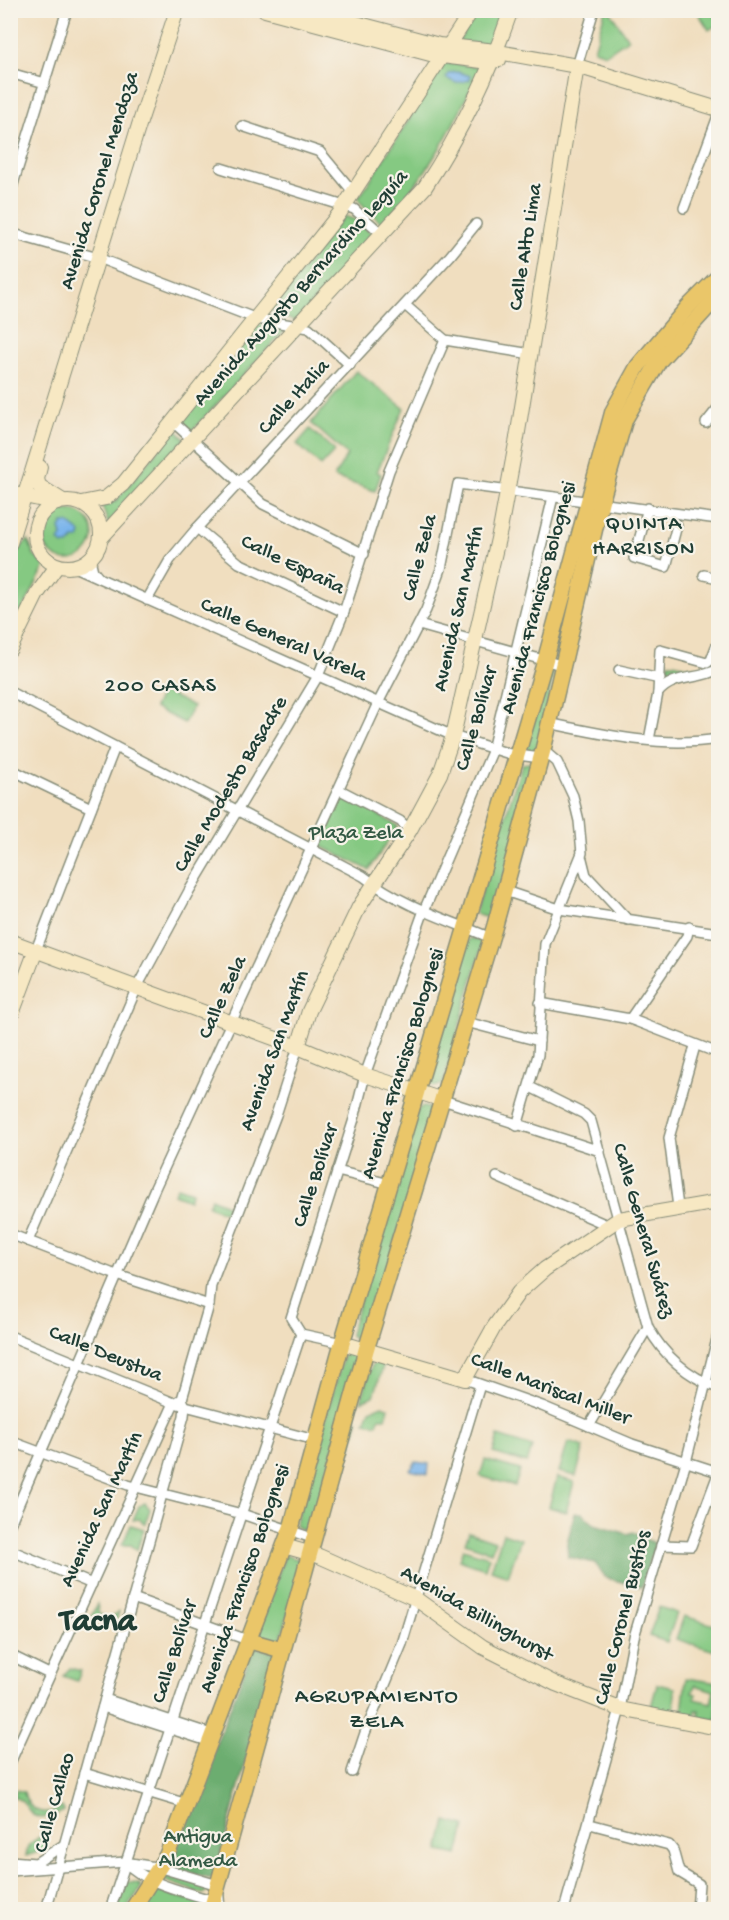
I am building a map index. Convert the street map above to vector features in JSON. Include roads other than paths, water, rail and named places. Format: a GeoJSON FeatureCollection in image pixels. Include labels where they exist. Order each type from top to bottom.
{"type":"FeatureCollection","features":[{"type":"Feature","properties":{"kind":"main road","name":"Avenida Francisco Bolognesi"},"geometry":{"type":"LineString","coordinates":[[132,1910],[161,1868],[285,1546],[342,1343],[545,661],[595,502],[625,419],[636,396],[718,277]]}},
{"type":"Feature","properties":{"kind":"main road","name":"Avenida Francisco Bolognesi"},"geometry":{"type":"LineString","coordinates":[[693,312],[718,296]]}},
{"type":"Feature","properties":{"kind":"main road","name":"Avenida Francisco Bolognesi"},"geometry":{"type":"LineString","coordinates":[[216,1907],[218,1885],[366,1350],[505,891],[542,754],[595,502]]}},
{"type":"Feature","properties":{"kind":"main road"},"geometry":{"type":"LineString","coordinates":[[469,922],[493,931]]}},
{"type":"Feature","properties":{"kind":"main road"},"geometry":{"type":"LineString","coordinates":[[250,1641],[282,1650]]}},
{"type":"Feature","properties":{"kind":"street"},"geometry":{"type":"LineString","coordinates":[[10,194],[67,10]]}},
{"type":"Feature","properties":{"kind":"street","name":"Avenida Coronel Mendoza"},"geometry":{"type":"LineString","coordinates":[[17,495],[66,364],[177,10]]}},
{"type":"Feature","properties":{"kind":"street"},"geometry":{"type":"LineString","coordinates":[[265,10],[446,52],[494,56],[615,75],[718,109]]}},
{"type":"Feature","properties":{"kind":"street"},"geometry":{"type":"LineString","coordinates":[[307,10],[446,52]]}},
{"type":"Feature","properties":{"kind":"street","name":"Avenida Augusto Bernardino Leguía"},"geometry":{"type":"LineString","coordinates":[[81,504],[98,501],[115,492],[257,319],[346,206],[472,10]]}},
{"type":"Feature","properties":{"kind":"street","name":"Avenida Augusto Bernardino Leguía"},"geometry":{"type":"LineString","coordinates":[[101,538],[300,326],[418,195],[442,161],[494,56],[510,10]]}},
{"type":"Feature","properties":{"kind":"street","name":"Calle Alto Lima"},"geometry":{"type":"LineString","coordinates":[[507,491],[578,69],[594,10]]}},
{"type":"Feature","properties":{"kind":"street"},"geometry":{"type":"LineString","coordinates":[[10,72],[45,83]]}},
{"type":"Feature","properties":{"kind":"street"},"geometry":{"type":"LineString","coordinates":[[684,208],[718,116]]}},
{"type":"Feature","properties":{"kind":"street"},"geometry":{"type":"LineString","coordinates":[[242,126],[320,152],[354,193]]}},
{"type":"Feature","properties":{"kind":"street"},"geometry":{"type":"LineString","coordinates":[[221,168],[357,210],[383,235]]}},
{"type":"Feature","properties":{"kind":"street","name":"Calle Italia"},"geometry":{"type":"LineString","coordinates":[[147,600],[170,560],[197,528],[350,366],[476,224]]}},
{"type":"Feature","properties":{"kind":"street"},"geometry":{"type":"LineString","coordinates":[[10,233],[98,258],[257,319],[309,328],[350,366]]}},
{"type":"Feature","properties":{"kind":"street"},"geometry":{"type":"LineString","coordinates":[[405,305],[445,340],[531,354]]}},
{"type":"Feature","properties":{"kind":"street","name":"Calle Modesto Basadre"},"geometry":{"type":"LineString","coordinates":[[28,1241],[137,987],[189,891],[318,676],[344,612],[389,471],[445,340]]}},
{"type":"Feature","properties":{"kind":"street","name":"Avenida Coronel Mendoza"},"geometry":{"type":"LineString","coordinates":[[60,502],[43,490],[37,478],[60,402],[66,364]]}},
{"type":"Feature","properties":{"kind":"street"},"geometry":{"type":"LineString","coordinates":[[706,423],[718,408]]}},
{"type":"Feature","properties":{"kind":"street"},"geometry":{"type":"LineString","coordinates":[[173,422],[239,483],[279,514],[364,554]]}},
{"type":"Feature","properties":{"kind":"street","name":"Calle Zela"},"geometry":{"type":"LineString","coordinates":[[10,1524],[118,1275],[311,850],[378,703],[419,625],[441,569],[458,484],[507,491]]}},
{"type":"Feature","properties":{"kind":"street"},"geometry":{"type":"LineString","coordinates":[[507,491],[718,519]]}},
{"type":"Feature","properties":{"kind":"street","name":"Avenida San Martín"},"geometry":{"type":"LineString","coordinates":[[104,1703],[163,1492],[180,1402],[209,1305],[211,1285],[276,1115],[309,1011],[373,883],[410,830],[440,774],[453,736],[507,491]]}},
{"type":"Feature","properties":{"kind":"street"},"geometry":{"type":"LineString","coordinates":[[17,495],[81,504],[88,508],[99,521],[101,538],[90,559],[74,567],[57,566],[46,559],[38,549],[36,524],[17,495]]}},
{"type":"Feature","properties":{"kind":"street"},"geometry":{"type":"LineString","coordinates":[[10,545],[17,495]]}},
{"type":"Feature","properties":{"kind":"street","name":"Calle Bolívar"},"geometry":{"type":"LineString","coordinates":[[110,1910],[124,1862],[301,1334],[291,1318],[364,1084],[364,1075],[423,913],[492,748],[553,497]]}},
{"type":"Feature","properties":{"kind":"street"},"geometry":{"type":"LineString","coordinates":[[10,545],[36,524],[44,511],[60,502]]}},
{"type":"Feature","properties":{"kind":"street"},"geometry":{"type":"LineString","coordinates":[[648,508],[634,558],[666,567],[677,525]]}},
{"type":"Feature","properties":{"kind":"street","name":"Calle España"},"geometry":{"type":"LineString","coordinates":[[197,528],[239,563],[344,612]]}},
{"type":"Feature","properties":{"kind":"street"},"geometry":{"type":"LineString","coordinates":[[90,559],[93,571],[99,579]]}},
{"type":"Feature","properties":{"kind":"street"},"geometry":{"type":"LineString","coordinates":[[10,649],[37,594],[57,566]]}},
{"type":"Feature","properties":{"kind":"street","name":"Calle General Varela"},"geometry":{"type":"LineString","coordinates":[[74,567],[453,736],[518,756],[542,754]]}},
{"type":"Feature","properties":{"kind":"street"},"geometry":{"type":"LineString","coordinates":[[704,575],[718,578]]}},
{"type":"Feature","properties":{"kind":"street"},"geometry":{"type":"LineString","coordinates":[[419,625],[561,665]]}},
{"type":"Feature","properties":{"kind":"street"},"geometry":{"type":"LineString","coordinates":[[649,740],[660,679],[660,650],[707,663],[711,660],[716,647]]}},
{"type":"Feature","properties":{"kind":"street"},"geometry":{"type":"LineString","coordinates":[[658,693],[670,682],[712,673],[718,669]]}},
{"type":"Feature","properties":{"kind":"street"},"geometry":{"type":"LineString","coordinates":[[619,670],[660,679]]}},
{"type":"Feature","properties":{"kind":"street"},"geometry":{"type":"LineString","coordinates":[[10,692],[373,883],[423,913],[469,922]]}},
{"type":"Feature","properties":{"kind":"street"},"geometry":{"type":"LineString","coordinates":[[548,723],[610,736],[649,740],[685,742],[718,739]]}},
{"type":"Feature","properties":{"kind":"street"},"geometry":{"type":"LineString","coordinates":[[10,1019],[115,747]]}},
{"type":"Feature","properties":{"kind":"street"},"geometry":{"type":"LineString","coordinates":[[542,754],[557,762],[573,796],[579,821],[586,875],[628,920]]}},
{"type":"Feature","properties":{"kind":"street"},"geometry":{"type":"LineString","coordinates":[[10,769],[91,808]]}},
{"type":"Feature","properties":{"kind":"street"},"geometry":{"type":"LineString","coordinates":[[340,790],[400,821],[410,830]]}},
{"type":"Feature","properties":{"kind":"street"},"geometry":{"type":"LineString","coordinates":[[517,1126],[530,1087],[539,1041],[545,944],[582,853]]}},
{"type":"Feature","properties":{"kind":"street"},"geometry":{"type":"LineString","coordinates":[[505,891],[559,909],[718,933]]}},
{"type":"Feature","properties":{"kind":"street"},"geometry":{"type":"LineString","coordinates":[[630,1019],[687,936],[688,927]]}},
{"type":"Feature","properties":{"kind":"street"},"geometry":{"type":"LineString","coordinates":[[10,941],[298,1047],[364,1075],[600,1151]]}},
{"type":"Feature","properties":{"kind":"street"},"geometry":{"type":"LineString","coordinates":[[540,1003],[630,1019],[718,1053]]}},
{"type":"Feature","properties":{"kind":"street"},"geometry":{"type":"LineString","coordinates":[[466,1022],[539,1041]]}},
{"type":"Feature","properties":{"kind":"street"},"geometry":{"type":"LineString","coordinates":[[678,1207],[669,1138],[695,1046]]}},
{"type":"Feature","properties":{"kind":"street","name":"Calle General Suárez"},"geometry":{"type":"LineString","coordinates":[[530,1087],[584,1114],[596,1132],[613,1222],[648,1327],[668,1356],[686,1371],[718,1388]]}},
{"type":"Feature","properties":{"kind":"street"},"geometry":{"type":"LineString","coordinates":[[337,1171],[390,1184]]}},
{"type":"Feature","properties":{"kind":"street"},"geometry":{"type":"LineString","coordinates":[[497,1177],[613,1222]]}},
{"type":"Feature","properties":{"kind":"street"},"geometry":{"type":"LineString","coordinates":[[465,1379],[494,1327],[519,1292],[544,1269],[613,1222],[678,1207],[718,1202]]}},
{"type":"Feature","properties":{"kind":"street"},"geometry":{"type":"LineString","coordinates":[[10,1234],[118,1275],[209,1305]]}},
{"type":"Feature","properties":{"kind":"street"},"geometry":{"type":"LineString","coordinates":[[589,1426],[648,1327]]}},
{"type":"Feature","properties":{"kind":"street"},"geometry":{"type":"LineString","coordinates":[[301,1334],[342,1343]]}},
{"type":"Feature","properties":{"kind":"street","name":"Calle Coronel Bustíos"},"geometry":{"type":"LineString","coordinates":[[564,1910],[590,1824],[620,1709],[627,1664],[686,1462],[718,1335]]}},
{"type":"Feature","properties":{"kind":"street","name":"Calle Deustua"},"geometry":{"type":"LineString","coordinates":[[10,1336],[180,1402],[315,1440]]}},
{"type":"Feature","properties":{"kind":"street","name":"Calle Mariscal Miller"},"geometry":{"type":"LineString","coordinates":[[342,1343],[465,1379],[542,1406],[632,1444],[718,1473]]}},
{"type":"Feature","properties":{"kind":"street"},"geometry":{"type":"LineString","coordinates":[[352,1772],[365,1732],[402,1644],[480,1385]]}},
{"type":"Feature","properties":{"kind":"street","name":"Avenida San Martín"},"geometry":{"type":"LineString","coordinates":[[12,1756],[137,1487],[180,1402]]}},
{"type":"Feature","properties":{"kind":"street"},"geometry":{"type":"LineString","coordinates":[[10,1441],[137,1487],[242,1514],[290,1530],[311,1546]]}},
{"type":"Feature","properties":{"kind":"street"},"geometry":{"type":"LineString","coordinates":[[661,1545],[691,1546],[718,1473]]}},
{"type":"Feature","properties":{"kind":"street","name":"Avenida Billinghurst"},"geometry":{"type":"LineString","coordinates":[[285,1546],[311,1546],[416,1599],[468,1638],[504,1659],[556,1684],[620,1709],[718,1728]]}},
{"type":"Feature","properties":{"kind":"street"},"geometry":{"type":"LineString","coordinates":[[10,1550],[92,1584]]}},
{"type":"Feature","properties":{"kind":"street"},"geometry":{"type":"LineString","coordinates":[[133,1598],[250,1641]]}},
{"type":"Feature","properties":{"kind":"street"},"geometry":{"type":"LineString","coordinates":[[10,1655],[49,1674]]}},
{"type":"Feature","properties":{"kind":"street"},"geometry":{"type":"LineString","coordinates":[[104,1703],[212,1738]]}},
{"type":"Feature","properties":{"kind":"street","name":"Calle Callao"},"geometry":{"type":"LineString","coordinates":[[46,1910],[104,1703]]}},
{"type":"Feature","properties":{"kind":"street"},"geometry":{"type":"LineString","coordinates":[[84,1773],[187,1804]]}},
{"type":"Feature","properties":{"kind":"street"},"geometry":{"type":"LineString","coordinates":[[590,1824],[669,1845],[681,1875],[699,1884],[697,1910]]}},
{"type":"Feature","properties":{"kind":"street"},"geometry":{"type":"LineString","coordinates":[[10,1861],[36,1863],[55,1853],[63,1844]]}},
{"type":"Feature","properties":{"kind":"street"},"geometry":{"type":"LineString","coordinates":[[10,1871],[124,1862],[161,1868],[218,1885]]}},
{"type":"Feature","properties":{"kind":"street"},"geometry":{"type":"LineString","coordinates":[[124,1862],[133,1871],[151,1880],[216,1907]]}},
{"type":"Feature","properties":{"kind":"water"},"geometry":{"type":"Polygon","coordinates":[[[459,72],[470,76],[470,80],[456,83],[446,78],[449,73],[459,72]]]}},
{"type":"Feature","properties":{"kind":"water"},"geometry":{"type":"Polygon","coordinates":[[[63,523],[68,523],[81,533],[79,539],[74,539],[68,545],[63,545],[59,541],[62,536],[60,528],[63,523]]]}},
{"type":"Feature","properties":{"kind":"water"},"geometry":{"type":"Polygon","coordinates":[[[416,1462],[429,1464],[428,1474],[410,1470],[416,1462]]]}},
{"type":"Feature","properties":{"kind":"district","name":"QUINTA HARRISON"},"geometry":{"type":"Point","coordinates":[644,538]}},
{"type":"Feature","properties":{"kind":"district","name":"200 CASAS"},"geometry":{"type":"Point","coordinates":[161,687]}},
{"type":"Feature","properties":{"kind":"district","name":"Tacna"},"geometry":{"type":"Point","coordinates":[98,1623]}},
{"type":"Feature","properties":{"kind":"district","name":"AGRUPAMIENTO ZELA"},"geometry":{"type":"Point","coordinates":[377,1710]}},
{"type":"Feature","properties":{"kind":"park label","name":"Plaza Zela"},"geometry":{"type":"Point","coordinates":[356,834]}},
{"type":"Feature","properties":{"kind":"park label","name":"Antigua Alameda"},"geometry":{"type":"Point","coordinates":[198,1850]}}]}
